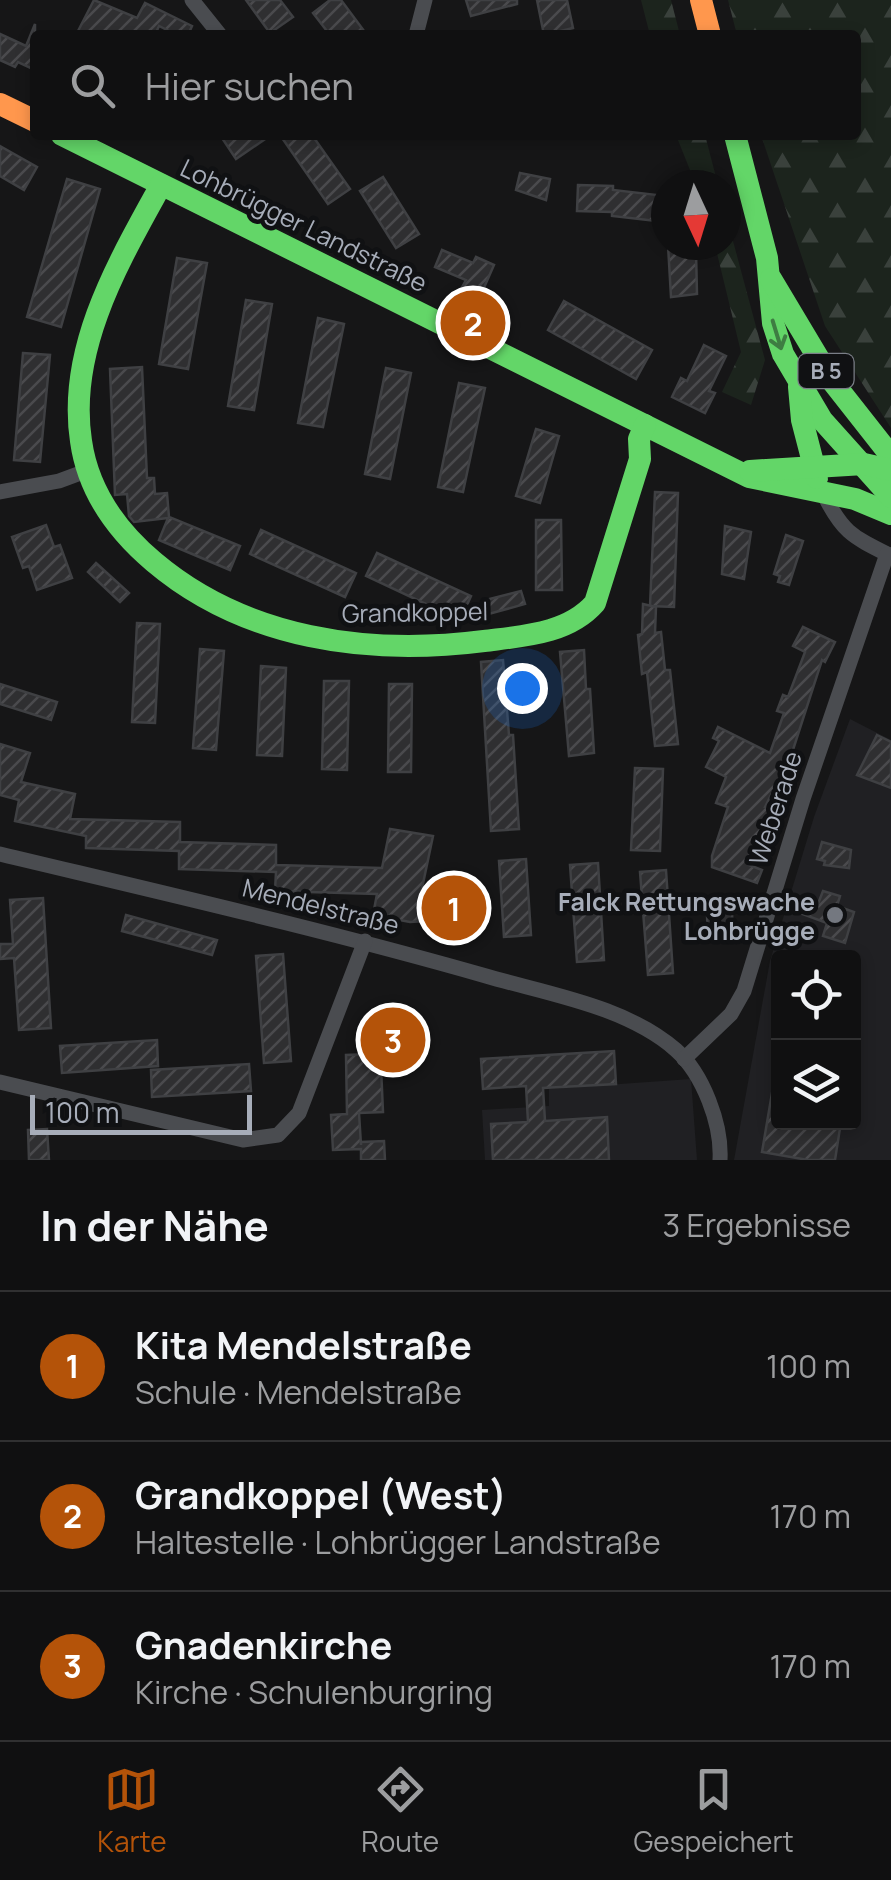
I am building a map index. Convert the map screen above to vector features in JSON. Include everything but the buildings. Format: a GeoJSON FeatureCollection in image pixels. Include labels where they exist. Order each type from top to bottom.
{"type":"FeatureCollection","features":[{"type":"Feature","properties":{"kind":"street"},"geometry":{"type":"LineString","coordinates":[[192,0],[216,30]]}},
{"type":"Feature","properties":{"kind":"street"},"geometry":{"type":"LineString","coordinates":[[417,30],[425,0]]}},
{"type":"Feature","properties":{"kind":"street"},"geometry":{"type":"LineString","coordinates":[[701,0],[709,30]]}},
{"type":"Feature","properties":{"kind":"street"},"geometry":{"type":"LineString","coordinates":[[0,104],[30,119]]}},
{"type":"Feature","properties":{"kind":"street","name":"Lohbrügger Landstraße"},"geometry":{"type":"LineString","coordinates":[[72,140],[737,471],[781,487],[822,490],[866,500],[891,514]]}},
{"type":"Feature","properties":{"kind":"street","name":"B 5"},"geometry":{"type":"LineString","coordinates":[[736,140],[771,279],[772,324],[799,387],[856,464],[891,497]]}},
{"type":"Feature","properties":{"kind":"street","name":"Grandkoppel"},"geometry":{"type":"LineString","coordinates":[[160,185],[114,270],[87,348],[78,418],[86,471],[100,502],[127,537],[166,576],[215,606],[316,639],[375,645],[469,644],[569,625],[590,610],[640,459],[638,439],[654,430]]}},
{"type":"Feature","properties":{"kind":"street","name":"B 5"},"geometry":{"type":"LineString","coordinates":[[771,279],[832,381],[891,456]]}},
{"type":"Feature","properties":{"kind":"street"},"geometry":{"type":"LineString","coordinates":[[799,387],[802,420],[814,468],[835,519],[848,534],[889,556]]}},
{"type":"Feature","properties":{"kind":"street","name":"Lohbrügger Landstraße"},"geometry":{"type":"LineString","coordinates":[[737,471],[856,464],[891,470]]}},
{"type":"Feature","properties":{"kind":"street"},"geometry":{"type":"LineString","coordinates":[[0,492],[59,481],[86,471]]}},
{"type":"Feature","properties":{"kind":"street","name":"Weberade"},"geometry":{"type":"LineString","coordinates":[[684,1059],[731,1014],[744,991],[803,800],[889,556]]}},
{"type":"Feature","properties":{"kind":"street","name":"Mendelstraße"},"geometry":{"type":"LineString","coordinates":[[0,854],[365,941],[619,1017],[666,1043],[684,1059],[703,1091],[716,1126],[720,1160]]}},
{"type":"Feature","properties":{"kind":"street"},"geometry":{"type":"LineString","coordinates":[[0,1082],[243,1140],[278,1135],[299,1113],[365,941]]}},
{"type":"Feature","properties":{"kind":"shaded area"},"geometry":{"type":"Polygon","coordinates":[[[850,719],[891,740],[891,1160],[734,1160],[771,958],[771,1130],[861,1130],[861,950],[773,950],[814,817],[850,719]]]}},
{"type":"Feature","properties":{"kind":"shaded area"},"geometry":{"type":"Polygon","coordinates":[[[691,1079],[697,1160],[485,1160],[482,1110],[549,1106],[549,1089],[691,1079]]]}},
{"type":"Feature","properties":{"kind":"green space"},"geometry":{"type":"Polygon","coordinates":[[[641,0],[671,0],[679,30],[649,30],[641,0]]]}},
{"type":"Feature","properties":{"kind":"green space"},"geometry":{"type":"Polygon","coordinates":[[[728,0],[891,0],[891,428],[825,326],[763,140],[861,140],[861,30],[736,30],[728,0]]]}},
{"type":"Feature","properties":{"kind":"green space"},"geometry":{"type":"Polygon","coordinates":[[[678,140],[706,140],[714,170],[690,170],[678,140]]]}},
{"type":"Feature","properties":{"kind":"green space"},"geometry":{"type":"Polygon","coordinates":[[[719,260],[738,260],[765,360],[751,405],[722,392],[741,352],[719,260]]]}},
{"type":"Feature","properties":{"kind":"traffic: fast"},"geometry":{"type":"LineString","coordinates":[[72,140],[749,477],[855,499],[891,514]]}},
{"type":"Feature","properties":{"kind":"traffic: fast"},"geometry":{"type":"LineString","coordinates":[[736,140],[767,258],[773,323],[783,354],[822,420],[891,497]]}},
{"type":"Feature","properties":{"kind":"traffic: fast"},"geometry":{"type":"LineString","coordinates":[[161,185],[113,276],[89,340],[79,407],[81,441],[97,493],[128,537],[190,588],[228,609],[310,636],[396,646],[529,635],[572,621],[595,603],[640,459],[639,439],[645,425]]}},
{"type":"Feature","properties":{"kind":"traffic: fast"},"geometry":{"type":"LineString","coordinates":[[771,279],[832,381],[891,456]]}},
{"type":"Feature","properties":{"kind":"traffic: fast"},"geometry":{"type":"LineString","coordinates":[[799,387],[802,420],[817,478]]}},
{"type":"Feature","properties":{"kind":"traffic: fast"},"geometry":{"type":"LineString","coordinates":[[750,471],[864,464],[891,470]]}},
{"type":"Feature","properties":{"kind":"traffic: slow"},"geometry":{"type":"LineString","coordinates":[[701,0],[709,30]]}},
{"type":"Feature","properties":{"kind":"traffic: slow"},"geometry":{"type":"LineString","coordinates":[[0,104],[30,119]]}},
{"type":"Feature","properties":{"kind":"place","name":"Grandkoppel (West)"},"geometry":{"type":"Point","coordinates":[473,323]}},
{"type":"Feature","properties":{"kind":"place","name":"Kita Mendelstraße"},"geometry":{"type":"Point","coordinates":[454,908]}},
{"type":"Feature","properties":{"kind":"place","name":"Falck Rettungswache Lohbrügge"},"geometry":{"type":"Point","coordinates":[835,915]}},
{"type":"Feature","properties":{"kind":"place","name":"Gnadenkirche"},"geometry":{"type":"Point","coordinates":[393,1040]}}]}
